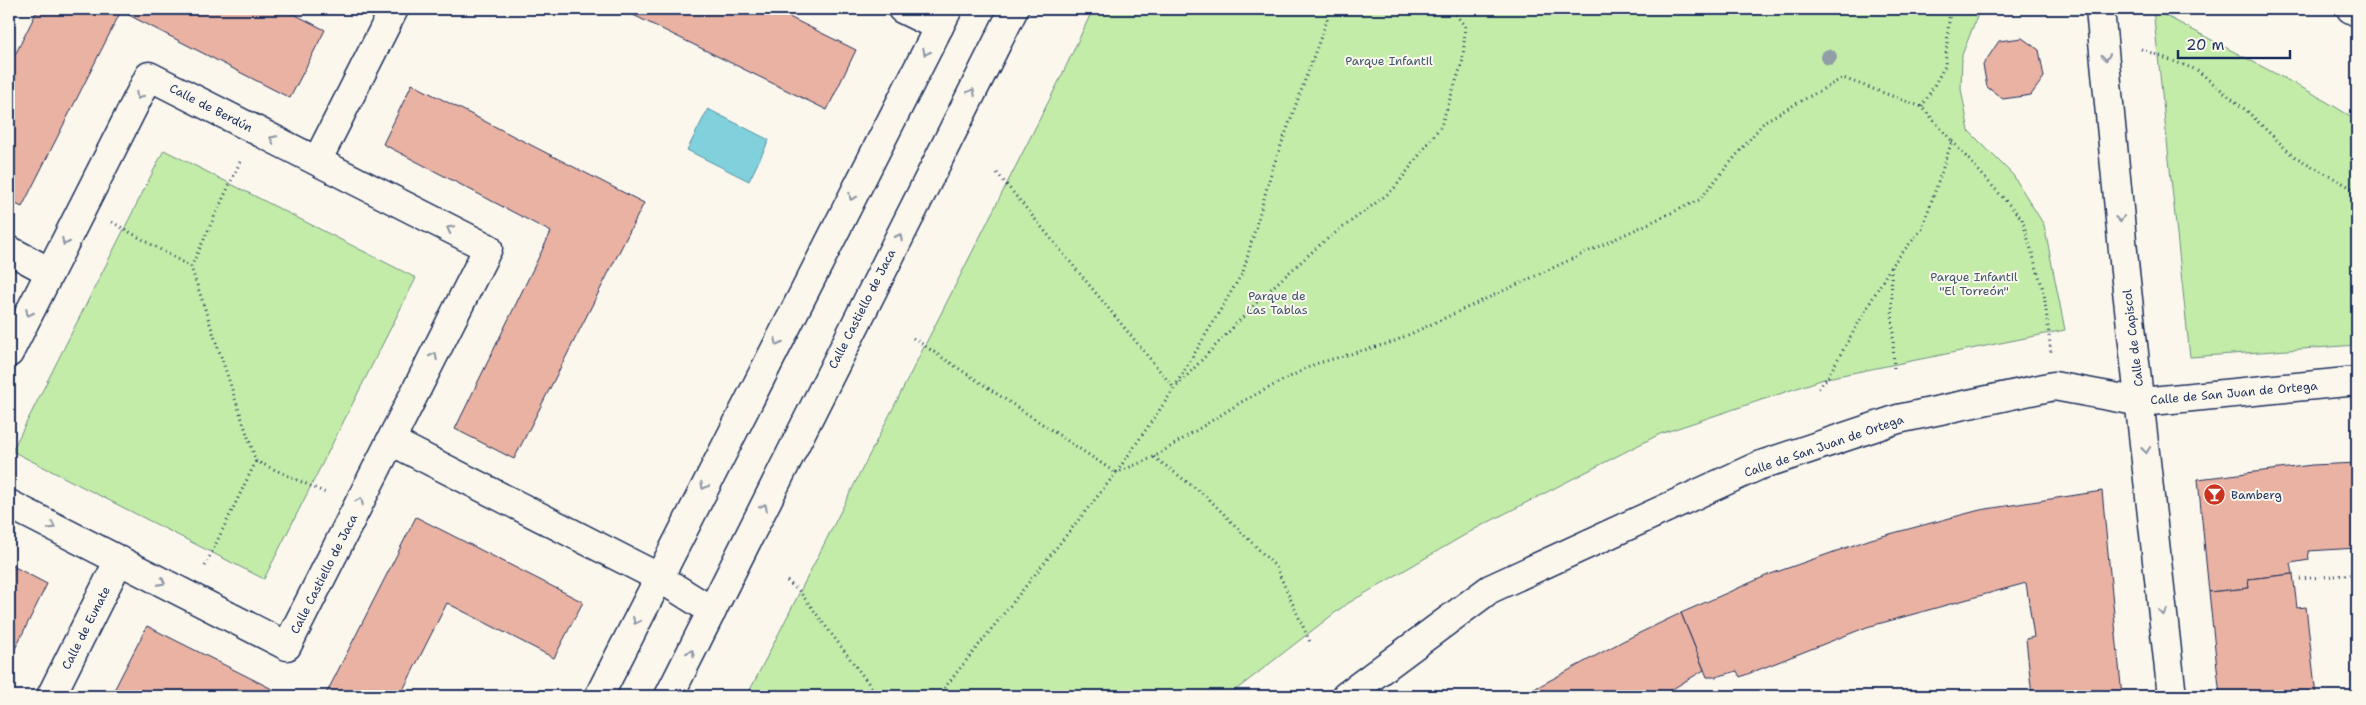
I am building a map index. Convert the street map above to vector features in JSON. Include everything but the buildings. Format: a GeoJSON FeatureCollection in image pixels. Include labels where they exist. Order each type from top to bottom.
{"type":"FeatureCollection","features":[{"type":"Feature","properties":{"kind":"street"},"geometry":{"type":"LineString","coordinates":[[317,161],[394,9]]}},
{"type":"Feature","properties":{"kind":"street"},"geometry":{"type":"LineString","coordinates":[[599,696],[944,18],[902,9]]}},
{"type":"Feature","properties":{"kind":"street","name":"Calle Castiello de Jaca"},"geometry":{"type":"LineString","coordinates":[[669,696],[1014,9]]}},
{"type":"Feature","properties":{"kind":"street","name":"Calle de Capiscol"},"geometry":{"type":"LineString","coordinates":[[2100,9],[2124,262],[2172,696]]}},
{"type":"Feature","properties":{"kind":"street"},"geometry":{"type":"LineString","coordinates":[[2351,9],[2357,12]]}},
{"type":"Feature","properties":{"kind":"street","name":"Calle de Berdún"},"geometry":{"type":"LineString","coordinates":[[9,354],[149,76],[317,161]]}},
{"type":"Feature","properties":{"kind":"street","name":"Calle Castiello de Jaca"},"geometry":{"type":"LineString","coordinates":[[9,504],[287,646],[488,248],[317,161]]}},
{"type":"Feature","properties":{"kind":"street"},"geometry":{"type":"LineString","coordinates":[[9,250],[50,272]]}},
{"type":"Feature","properties":{"kind":"street","name":"Calle de San Juan de Ortega"},"geometry":{"type":"LineString","coordinates":[[1346,696],[1490,589],[1758,466],[1898,420],[2054,386],[2140,402],[2357,381]]}},
{"type":"Feature","properties":{"kind":"street"},"geometry":{"type":"LineString","coordinates":[[391,441],[658,577],[712,611]]}},
{"type":"Feature","properties":{"kind":"street","name":"Calle de Eunate"},"geometry":{"type":"LineString","coordinates":[[52,696],[119,560]]}},
{"type":"Feature","properties":{"kind":"path"},"geometry":{"type":"LineString","coordinates":[[938,696],[1116,473],[1174,389],[1243,272],[1272,170],[1331,9]]}},
{"type":"Feature","properties":{"kind":"path"},"geometry":{"type":"LineString","coordinates":[[1174,389],[1266,294],[1301,262],[1322,243],[1393,190],[1441,126],[1463,60],[1465,26],[1450,9]]}},
{"type":"Feature","properties":{"kind":"path"},"geometry":{"type":"LineString","coordinates":[[1922,107],[1945,66],[1950,9]]}},
{"type":"Feature","properties":{"kind":"path"},"geometry":{"type":"LineString","coordinates":[[2142,49],[2198,70],[2248,112],[2292,155],[2357,191]]}},
{"type":"Feature","properties":{"kind":"path"},"geometry":{"type":"LineString","coordinates":[[1116,473],[1154,457],[1243,401],[1315,364],[1392,342],[1699,200],[1766,121],[1843,78],[1922,107],[2022,219],[2044,293],[2050,339]]}},
{"type":"Feature","properties":{"kind":"path"},"geometry":{"type":"LineString","coordinates":[[191,266],[255,130]]}},
{"type":"Feature","properties":{"kind":"path"},"geometry":{"type":"LineString","coordinates":[[1818,389],[1892,266],[1922,229],[1952,141]]}},
{"type":"Feature","properties":{"kind":"path"},"geometry":{"type":"LineString","coordinates":[[997,174],[1174,389]]}},
{"type":"Feature","properties":{"kind":"path"},"geometry":{"type":"LineString","coordinates":[[83,206],[191,266],[256,461],[190,596]]}},
{"type":"Feature","properties":{"kind":"path"},"geometry":{"type":"LineString","coordinates":[[1892,266],[1894,371]]}},
{"type":"Feature","properties":{"kind":"path"},"geometry":{"type":"LineString","coordinates":[[913,338],[1116,473]]}},
{"type":"Feature","properties":{"kind":"path"},"geometry":{"type":"LineString","coordinates":[[1154,457],[1207,497],[1276,567],[1310,642]]}},
{"type":"Feature","properties":{"kind":"path"},"geometry":{"type":"LineString","coordinates":[[256,461],[357,507]]}},
{"type":"Feature","properties":{"kind":"path"},"geometry":{"type":"LineString","coordinates":[[2300,578],[2356,574],[2357,590]]}},
{"type":"Feature","properties":{"kind":"path"},"geometry":{"type":"LineString","coordinates":[[787,581],[800,592],[878,696]]}},
{"type":"Feature","properties":{"kind":"path"},"geometry":{"type":"LineString","coordinates":[[2357,646],[2355,655],[2357,674]]}},
{"type":"Feature","properties":{"kind":"green space","name":"Parque de Las Tablas"},"geometry":{"type":"Polygon","coordinates":[[[1093,9],[1980,9],[1962,55],[1961,89],[1969,131],[2013,175],[2044,225],[2065,330],[1827,378],[1660,434],[1475,529],[1345,605],[1228,696],[747,696],[1061,77],[1093,9]]]}},
{"type":"Feature","properties":{"kind":"green space"},"geometry":{"type":"Polygon","coordinates":[[[2153,9],[2312,93],[2357,120],[2357,345],[2190,357],[2153,9]]]}},
{"type":"Feature","properties":{"kind":"green space"},"geometry":{"type":"Polygon","coordinates":[[[164,150],[416,278],[264,579],[12,451],[164,150]]]}},
{"type":"Feature","properties":{"kind":"water"},"geometry":{"type":"Polygon","coordinates":[[[708,109],[769,140],[749,181],[687,150],[708,109]]]}},
{"type":"Feature","properties":{"kind":"place","name":"Bamberg"},"geometry":{"type":"Point","coordinates":[2215,495]}},
{"type":"Feature","properties":{"kind":"park label","name":"Parque Infantil"},"geometry":{"type":"Point","coordinates":[1389,61]}},
{"type":"Feature","properties":{"kind":"park label","name":"Parque Infantil \"El Torreón\""},"geometry":{"type":"Point","coordinates":[1974,284]}}]}
